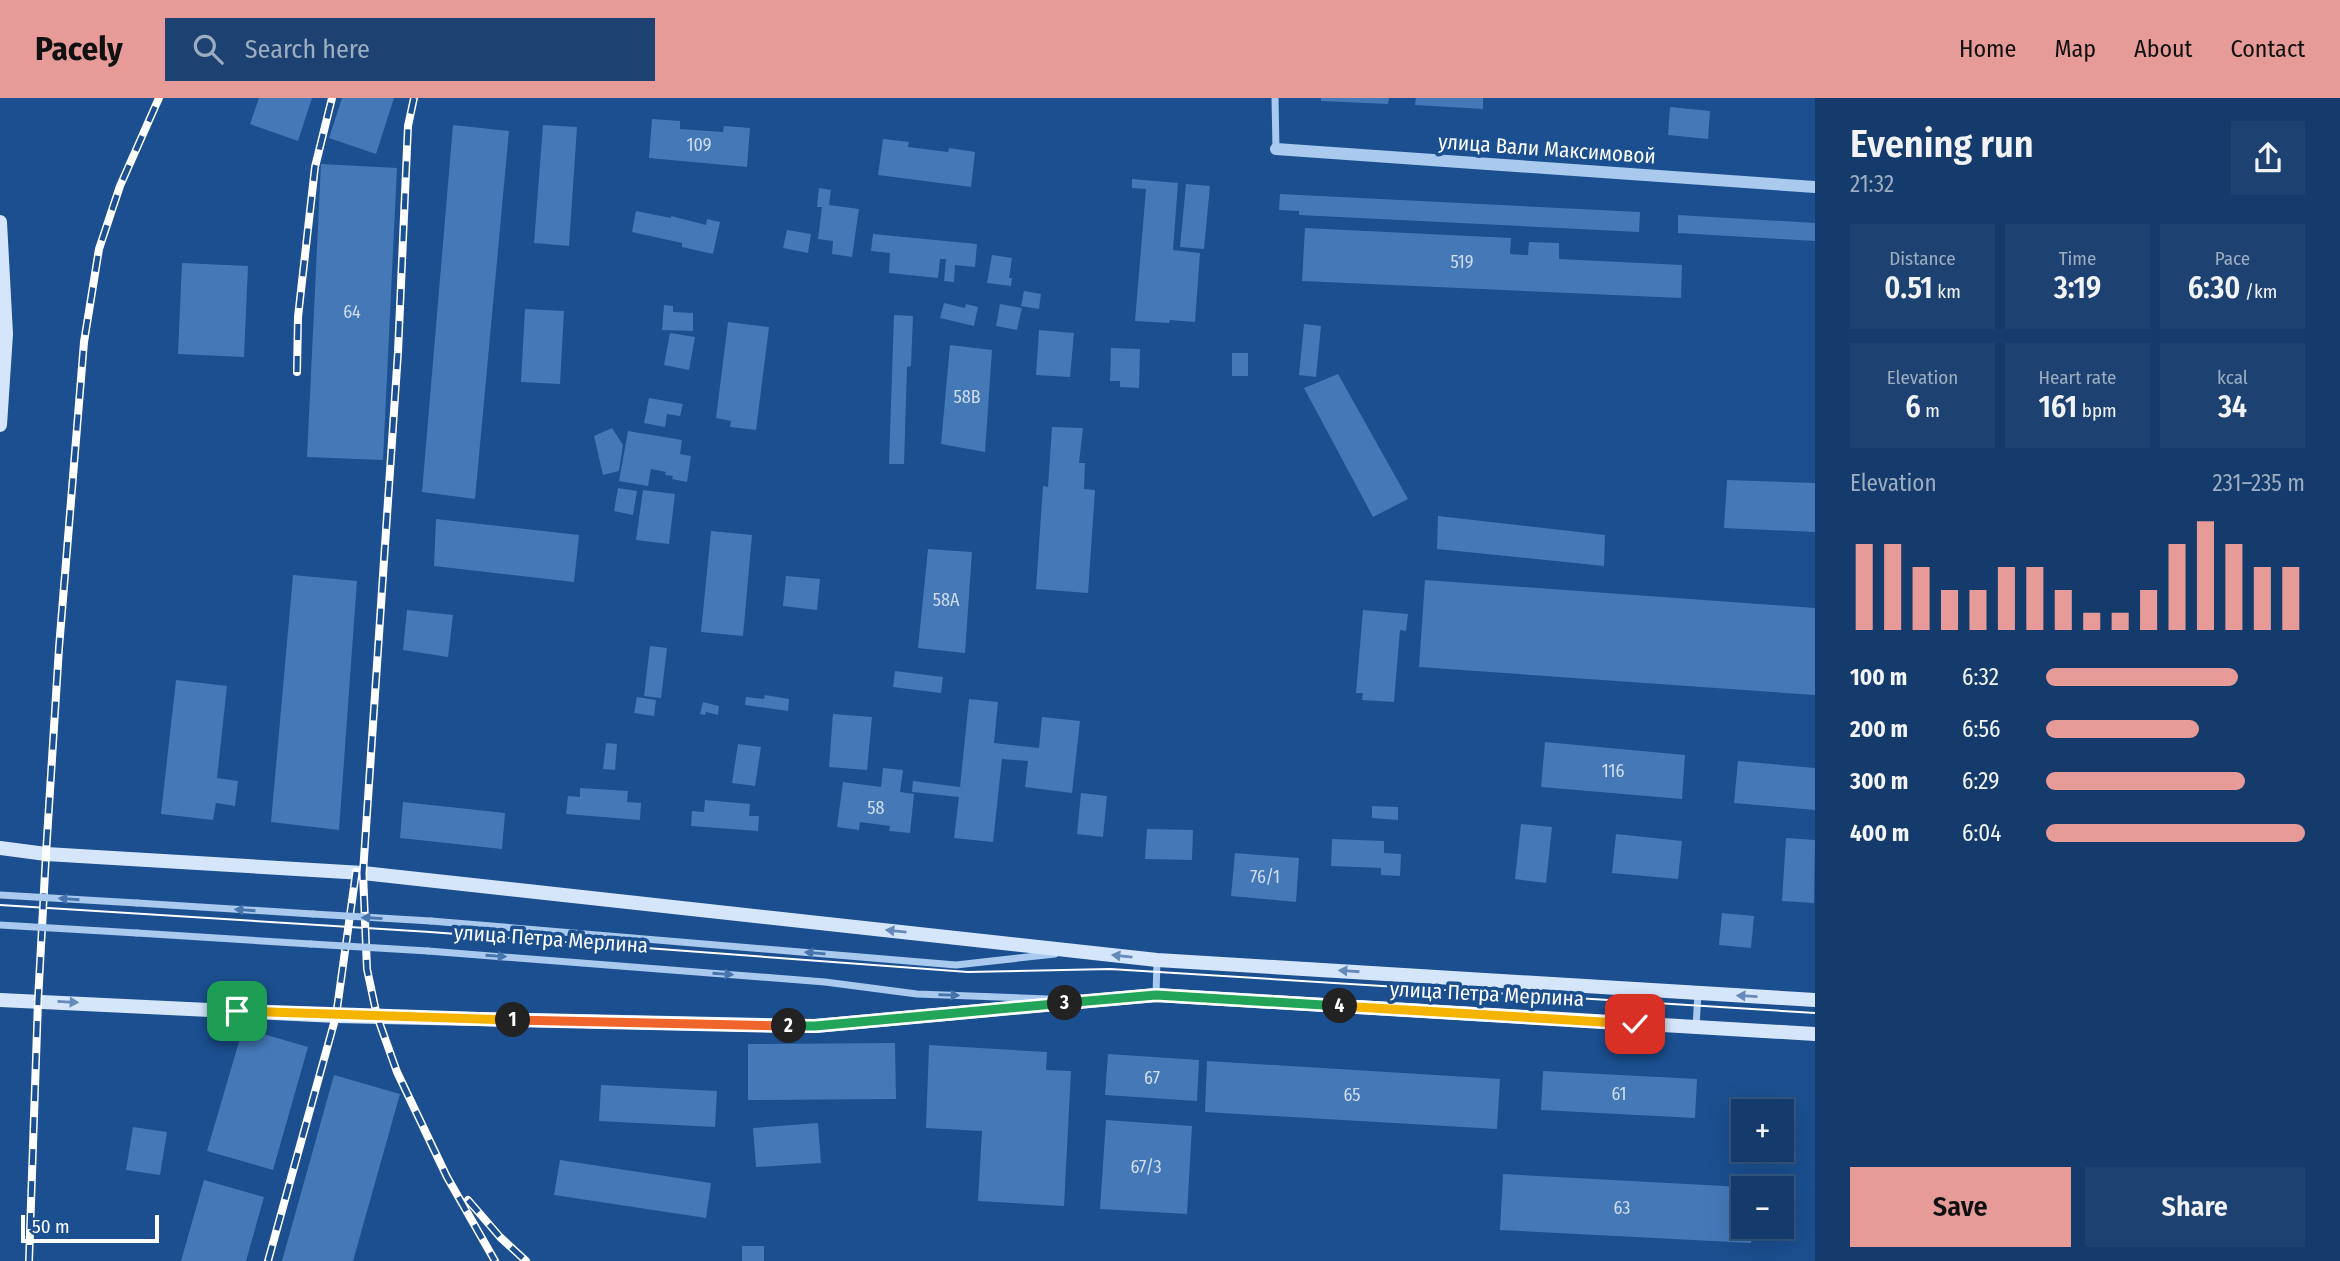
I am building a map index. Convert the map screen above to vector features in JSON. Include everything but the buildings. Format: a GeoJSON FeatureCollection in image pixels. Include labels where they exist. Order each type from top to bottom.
{"type":"FeatureCollection","features":[{"type":"Feature","properties":{"kind":"main road"},"geometry":{"type":"LineString","coordinates":[[0,222],[6,334],[0,425]]}},
{"type":"Feature","properties":{"kind":"main road","name":"улица Петра Мерлина"},"geometry":{"type":"LineString","coordinates":[[0,848],[46,854],[363,873],[1157,960],[1815,1000]]}},
{"type":"Feature","properties":{"kind":"main road","name":"улица Петра Мерлина"},"geometry":{"type":"LineString","coordinates":[[0,1000],[336,1016],[815,1026],[1156,995],[1815,1034]]}},
{"type":"Feature","properties":{"kind":"street"},"geometry":{"type":"LineString","coordinates":[[1275,98],[1276,149]]}},
{"type":"Feature","properties":{"kind":"street","name":"улица Вали Максимовой"},"geometry":{"type":"LineString","coordinates":[[1276,149],[1815,187]]}},
{"type":"Feature","properties":{"kind":"street","name":"улица Петра Мерлина"},"geometry":{"type":"LineString","coordinates":[[0,895],[431,921],[956,965],[1081,951]]}},
{"type":"Feature","properties":{"kind":"street","name":"улица Петра Мерлина"},"geometry":{"type":"LineString","coordinates":[[0,925],[428,951],[811,981],[917,994],[1098,1000]]}},
{"type":"Feature","properties":{"kind":"street"},"geometry":{"type":"LineString","coordinates":[[1156,995],[1157,960]]}},
{"type":"Feature","properties":{"kind":"street"},"geometry":{"type":"LineString","coordinates":[[1696,1027],[1698,993]]}},
{"type":"Feature","properties":{"kind":"tram line"},"geometry":{"type":"LineString","coordinates":[[0,905],[430,932],[968,972],[1110,969],[1815,1013]]}},
{"type":"Feature","properties":{"kind":"railway"},"geometry":{"type":"LineString","coordinates":[[29,1261],[46,854],[59,648],[84,342],[99,249],[120,186],[159,98]]}},
{"type":"Feature","properties":{"kind":"railway"},"geometry":{"type":"LineString","coordinates":[[297,372],[298,317],[315,167],[332,98]]}},
{"type":"Feature","properties":{"kind":"railway"},"geometry":{"type":"LineString","coordinates":[[414,98],[408,126],[398,352],[363,873],[367,969],[377,1016],[397,1072],[447,1177],[495,1261]]}},
{"type":"Feature","properties":{"kind":"railway"},"geometry":{"type":"LineString","coordinates":[[268,1261],[336,1016],[356,872]]}},
{"type":"Feature","properties":{"kind":"railway"},"geometry":{"type":"LineString","coordinates":[[468,1200],[500,1237],[526,1261]]}},
{"type":"Feature","properties":{"kind":"route"},"geometry":{"type":"LineString","coordinates":[[237,1011],[336,1016],[815,1026],[1156,995],[1635,1024]]}}]}
